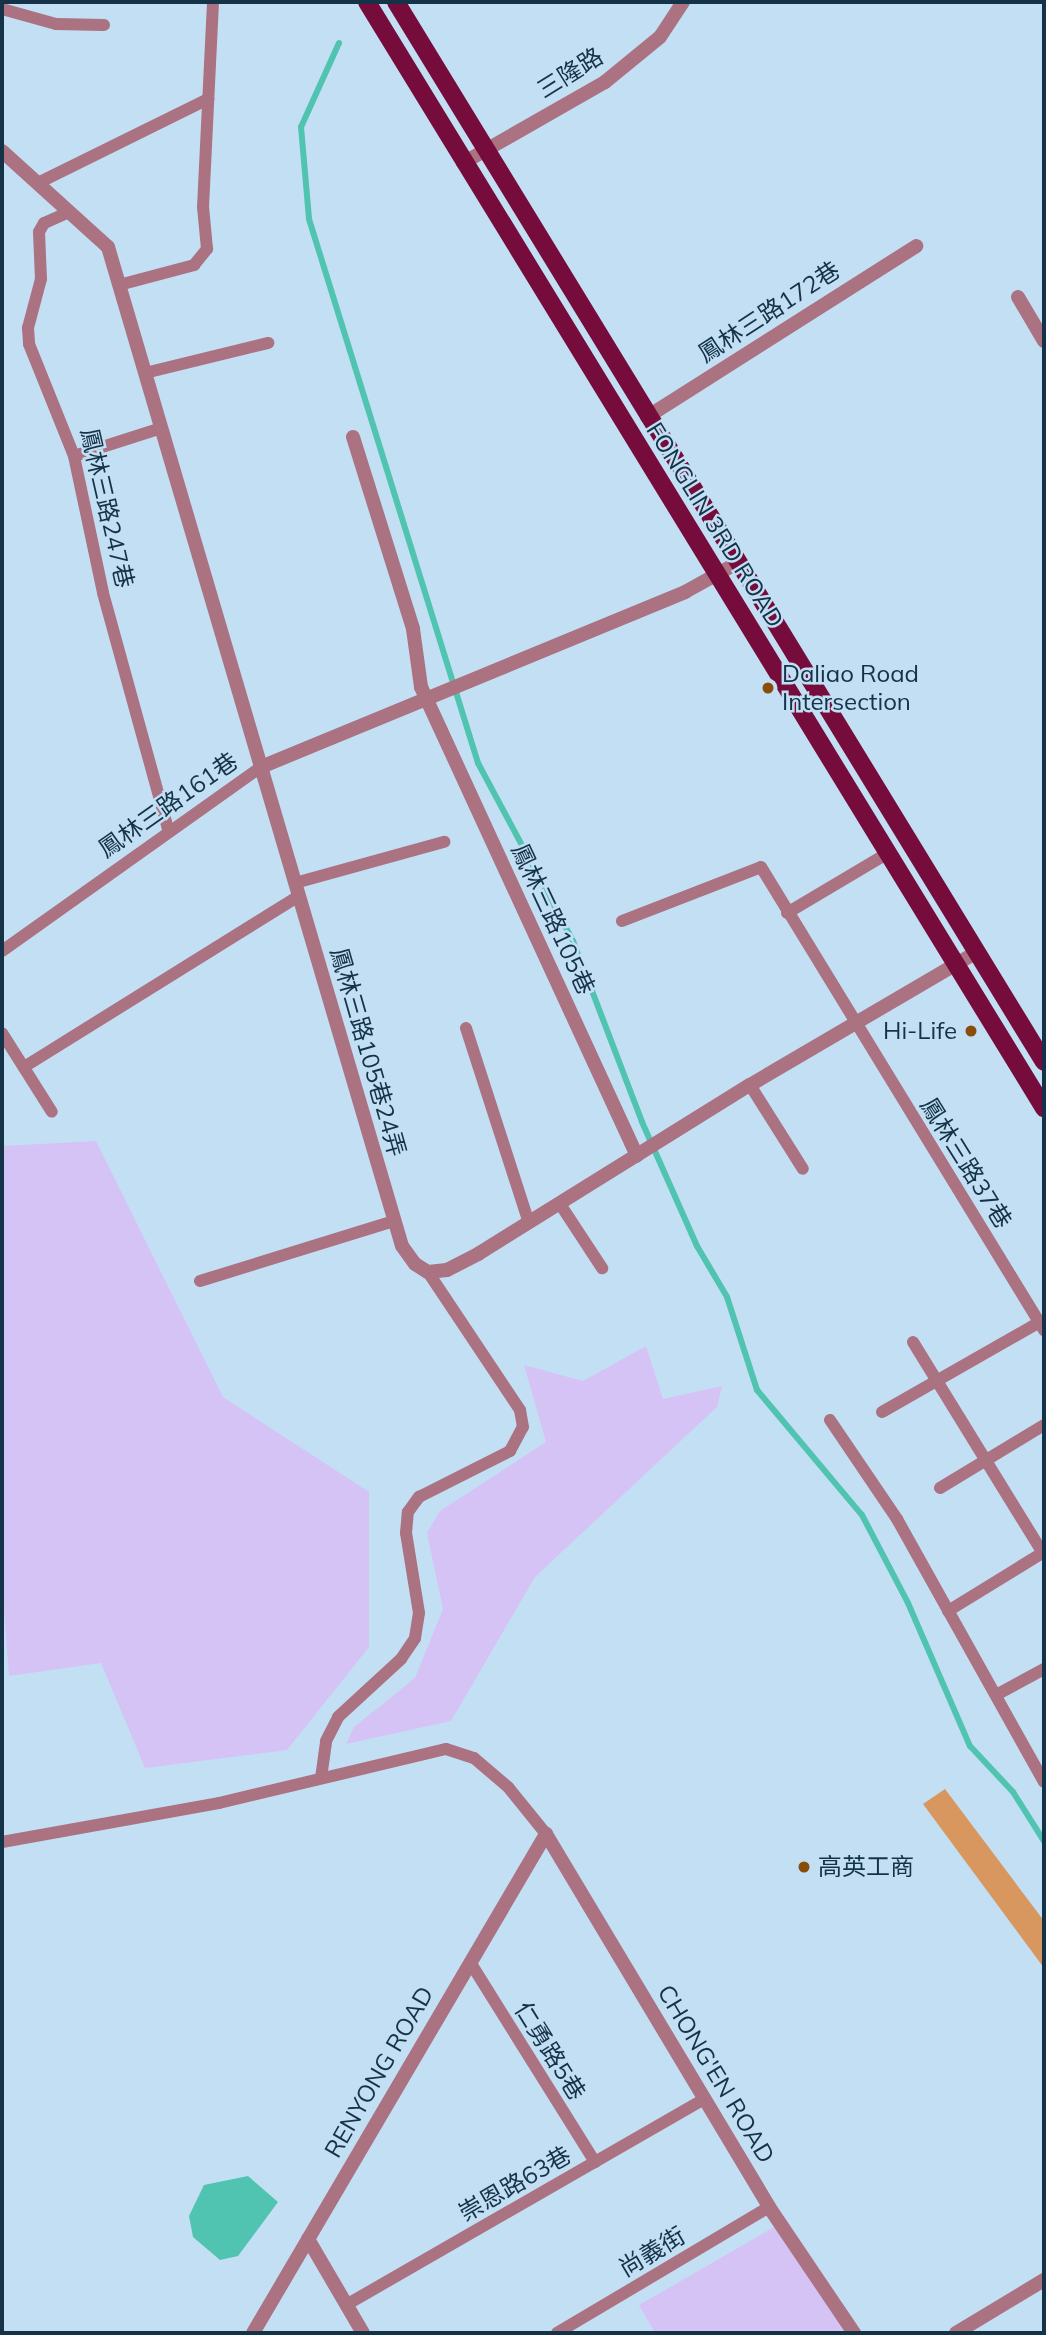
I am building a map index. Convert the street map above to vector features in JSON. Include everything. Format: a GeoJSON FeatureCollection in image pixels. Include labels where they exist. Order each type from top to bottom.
{"type":"FeatureCollection","features":[{"type":"Feature","properties":{"kind":"main road","name":"FONGLIN 3RD ROAD"},"geometry":{"type":"LineString","coordinates":[[367,2],[463,163],[1044,1108]]}},
{"type":"Feature","properties":{"kind":"main road","name":"FONGLIN 3RD ROAD"},"geometry":{"type":"LineString","coordinates":[[396,2],[483,150],[1044,1062]]}},
{"type":"Feature","properties":{"kind":"street","name":"三隆路"},"geometry":{"type":"LineString","coordinates":[[463,163],[605,82],[660,37],[683,2]]}},
{"type":"Feature","properties":{"kind":"street"},"geometry":{"type":"LineString","coordinates":[[2,150],[108,247],[261,767],[432,699],[685,592],[737,563]]}},
{"type":"Feature","properties":{"kind":"street","name":"鳳林三路172巷"},"geometry":{"type":"LineString","coordinates":[[647,417],[916,246]]}},
{"type":"Feature","properties":{"kind":"street"},"geometry":{"type":"LineString","coordinates":[[1018,298],[1044,341]]}},
{"type":"Feature","properties":{"kind":"street","name":"鳳林三路105巷"},"geometry":{"type":"LineString","coordinates":[[353,437],[413,629],[421,687],[432,699],[641,1153]]}},
{"type":"Feature","properties":{"kind":"street","name":"鳳林三路161巷"},"geometry":{"type":"LineString","coordinates":[[261,767],[297,890]]}},
{"type":"Feature","properties":{"kind":"street","name":"鳳林三路105巷24弄"},"geometry":{"type":"LineString","coordinates":[[297,890],[402,1246],[428,1272]]}},
{"type":"Feature","properties":{"kind":"street"},"geometry":{"type":"LineString","coordinates":[[428,1272],[447,1270],[529,1223],[750,1085],[977,953]]}},
{"type":"Feature","properties":{"kind":"street","name":"RENYONG ROAD"},"geometry":{"type":"LineString","coordinates":[[253,2333],[546,1834]]}},
{"type":"Feature","properties":{"kind":"street","name":"CHONG'EN ROAD"},"geometry":{"type":"LineString","coordinates":[[546,1834],[769,2207],[854,2333]]}},
{"type":"Feature","properties":{"kind":"street"},"geometry":{"type":"LineString","coordinates":[[308,2239],[363,2333]]}},
{"type":"Feature","properties":{"kind":"street"},"geometry":{"type":"LineString","coordinates":[[956,2333],[1044,2280]]}},
{"type":"Feature","properties":{"kind":"lane"},"geometry":{"type":"LineString","coordinates":[[118,285],[202,259],[207,249],[203,207],[213,2]]}},
{"type":"Feature","properties":{"kind":"lane"},"geometry":{"type":"LineString","coordinates":[[2,9],[56,24],[104,24]]}},
{"type":"Feature","properties":{"kind":"lane"},"geometry":{"type":"LineString","coordinates":[[38,184],[208,99]]}},
{"type":"Feature","properties":{"kind":"lane","name":"鳳林三路247巷"},"geometry":{"type":"LineString","coordinates":[[69,212],[44,223],[39,232],[41,279],[28,328],[32,358],[62,418],[74,456],[103,593],[169,832]]}},
{"type":"Feature","properties":{"kind":"lane"},"geometry":{"type":"LineString","coordinates":[[145,373],[268,343]]}},
{"type":"Feature","properties":{"kind":"lane"},"geometry":{"type":"LineString","coordinates":[[74,456],[161,428]]}},
{"type":"Feature","properties":{"kind":"lane","name":"鳳林三路161巷"},"geometry":{"type":"LineString","coordinates":[[2,951],[261,767]]}},
{"type":"Feature","properties":{"kind":"lane"},"geometry":{"type":"LineString","coordinates":[[24,1067],[297,890],[444,842]]}},
{"type":"Feature","properties":{"kind":"lane"},"geometry":{"type":"LineString","coordinates":[[787,913],[888,853]]}},
{"type":"Feature","properties":{"kind":"lane"},"geometry":{"type":"LineString","coordinates":[[622,921],[761,867],[857,1025]]}},
{"type":"Feature","properties":{"kind":"lane","name":"鳳林三路37巷"},"geometry":{"type":"LineString","coordinates":[[857,1025],[1042,1326],[936,1379],[882,1412]]}},
{"type":"Feature","properties":{"kind":"lane"},"geometry":{"type":"LineString","coordinates":[[466,1028],[529,1223]]}},
{"type":"Feature","properties":{"kind":"lane"},"geometry":{"type":"LineString","coordinates":[[2,1033],[52,1112]]}},
{"type":"Feature","properties":{"kind":"lane"},"geometry":{"type":"LineString","coordinates":[[750,1085],[803,1169]]}},
{"type":"Feature","properties":{"kind":"lane"},"geometry":{"type":"LineString","coordinates":[[560,1203],[602,1268]]}},
{"type":"Feature","properties":{"kind":"lane"},"geometry":{"type":"LineString","coordinates":[[200,1281],[394,1221]]}},
{"type":"Feature","properties":{"kind":"lane"},"geometry":{"type":"LineString","coordinates":[[321,1778],[326,1741],[338,1717],[401,1659],[415,1638],[419,1613],[406,1534],[408,1512],[419,1497],[510,1451],[523,1427],[520,1410],[428,1272]]}},
{"type":"Feature","properties":{"kind":"lane"},"geometry":{"type":"LineString","coordinates":[[913,1342],[1043,1552],[948,1611]]}},
{"type":"Feature","properties":{"kind":"lane"},"geometry":{"type":"LineString","coordinates":[[830,1420],[897,1519],[1044,1782]]}},
{"type":"Feature","properties":{"kind":"lane"},"geometry":{"type":"LineString","coordinates":[[940,1488],[1044,1425]]}},
{"type":"Feature","properties":{"kind":"lane"},"geometry":{"type":"LineString","coordinates":[[996,1695],[1044,1669]]}},
{"type":"Feature","properties":{"kind":"lane"},"geometry":{"type":"LineString","coordinates":[[2,1842],[219,1803],[446,1749],[474,1758],[508,1787],[546,1834]]}},
{"type":"Feature","properties":{"kind":"lane","name":"仁勇路5巷"},"geometry":{"type":"LineString","coordinates":[[470,1962],[595,2162]]}},
{"type":"Feature","properties":{"kind":"lane","name":"崇恩路63巷"},"geometry":{"type":"LineString","coordinates":[[346,2305],[704,2099]]}},
{"type":"Feature","properties":{"kind":"lane","name":"尚義街"},"geometry":{"type":"LineString","coordinates":[[557,2333],[769,2207]]}},
{"type":"Feature","properties":{"kind":"shaded area"},"geometry":{"type":"Polygon","coordinates":[[[96,1141],[223,1397],[369,1492],[369,1647],[287,1750],[145,1768],[101,1663],[9,1676],[2,1583],[2,1146],[96,1141]]]}},
{"type":"Feature","properties":{"kind":"shaded area"},"geometry":{"type":"Polygon","coordinates":[[[646,1346],[663,1399],[722,1386],[717,1407],[535,1577],[451,1721],[346,1744],[354,1727],[415,1678],[443,1609],[427,1533],[440,1511],[546,1442],[524,1365],[583,1381],[646,1346]]]}},
{"type":"Feature","properties":{"kind":"shaded area"},"geometry":{"type":"Polygon","coordinates":[[[248,2176],[278,2202],[238,2256],[220,2260],[193,2237],[189,2216],[204,2185],[248,2176]]]}},
{"type":"Feature","properties":{"kind":"shaded area"},"geometry":{"type":"Polygon","coordinates":[[[776,2226],[846,2333],[655,2333],[639,2305],[776,2226]]]}},
{"type":"Feature","properties":{"kind":"building"},"geometry":{"type":"Polygon","coordinates":[[[945,1789],[1044,1921],[1044,1968],[923,1804],[945,1789]]]}},
{"type":"Feature","properties":{"kind":"waterway"},"geometry":{"type":"LineString","coordinates":[[339,43],[301,127],[309,219],[478,763],[573,941],[642,1122],[697,1246],[727,1297],[757,1390],[862,1515],[908,1603],[970,1746],[1013,1792],[1044,1841]]}},
{"type":"Feature","properties":{"kind":"place","name":"Daliao Road Intersection"},"geometry":{"type":"Point","coordinates":[768,688]}},
{"type":"Feature","properties":{"kind":"place","name":"Hi-Life"},"geometry":{"type":"Point","coordinates":[971,1031]}},
{"type":"Feature","properties":{"kind":"place","name":"高英工商"},"geometry":{"type":"Point","coordinates":[804,1867]}}]}
